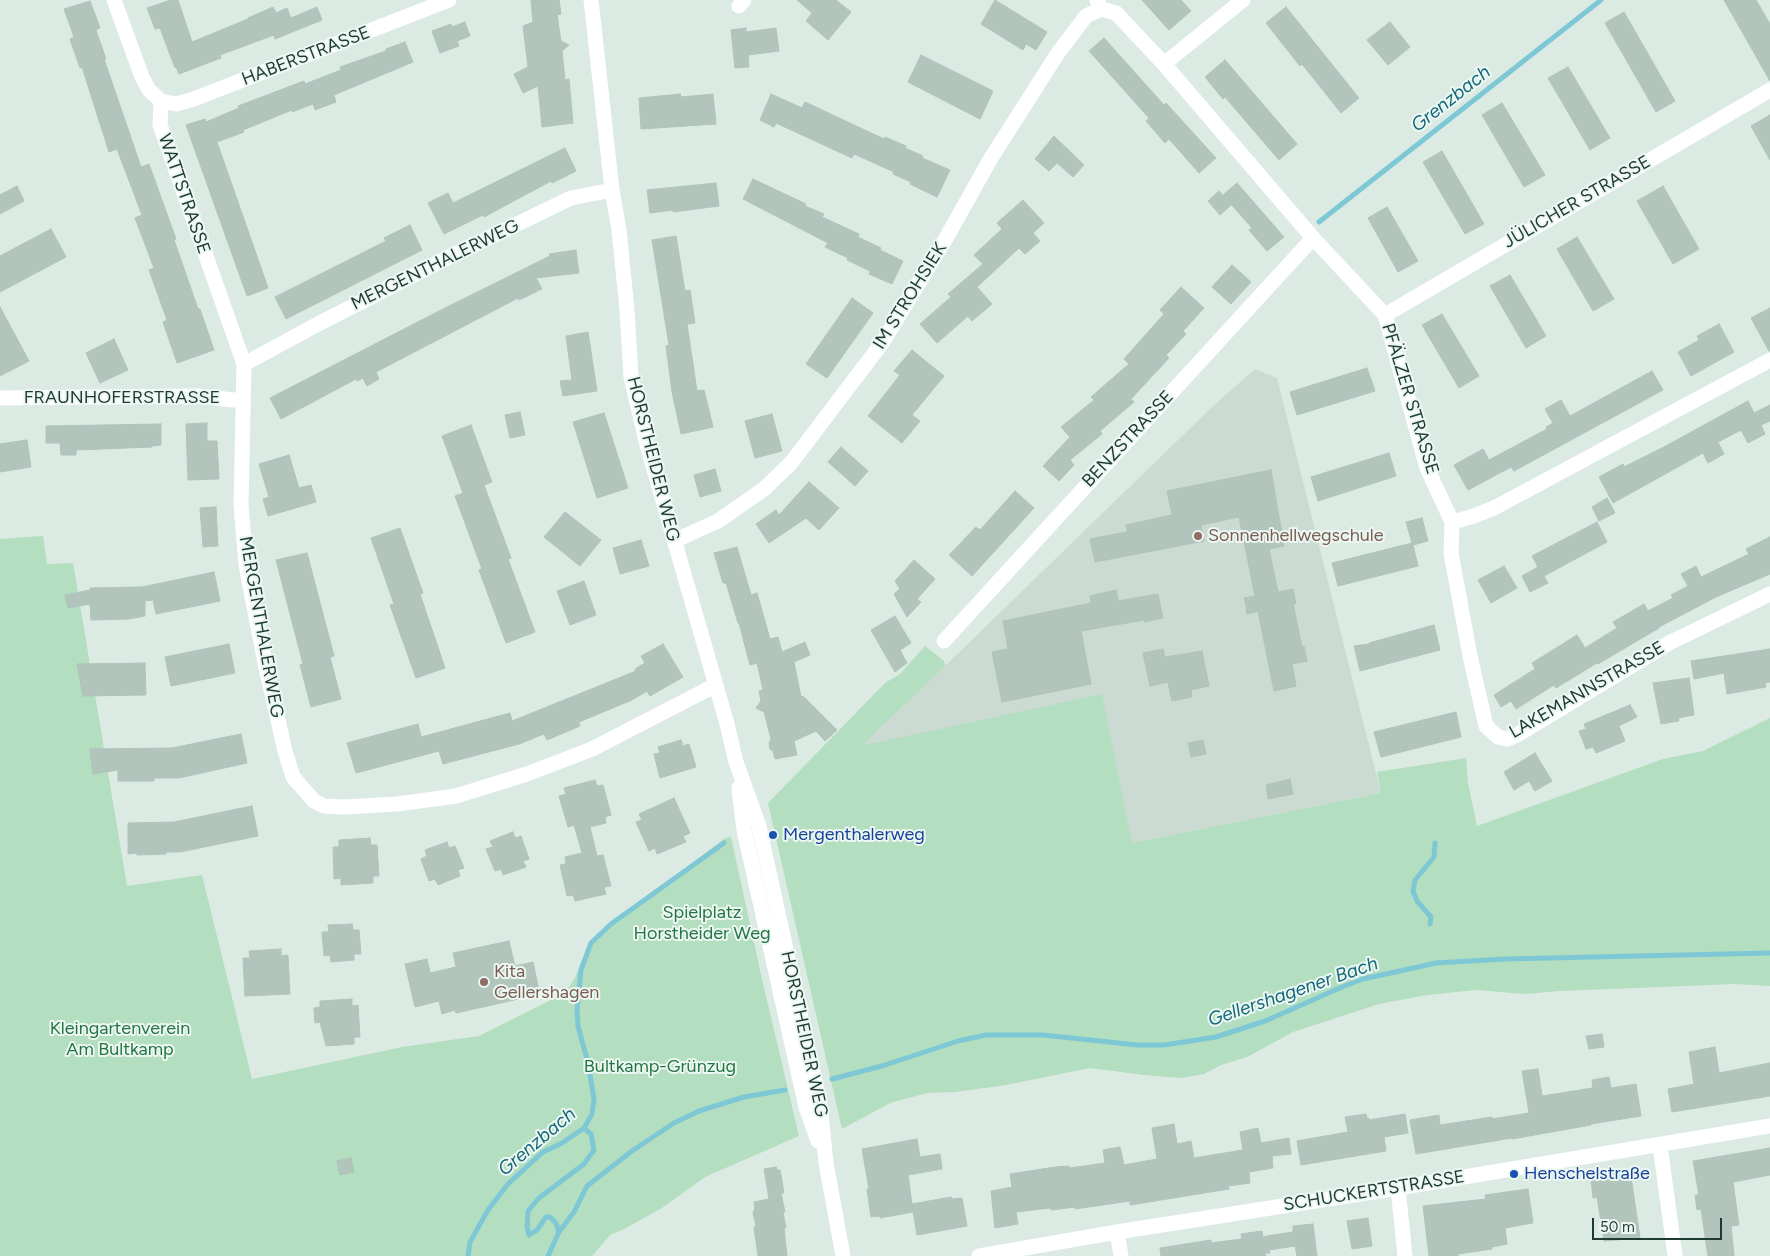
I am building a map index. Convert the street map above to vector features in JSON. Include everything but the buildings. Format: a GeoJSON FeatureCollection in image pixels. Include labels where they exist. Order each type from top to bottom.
{"type":"FeatureCollection","features":[{"type":"Feature","properties":{"kind":"street"},"geometry":{"type":"LineString","coordinates":[[114,0],[142,77],[149,90],[161,101]]}},
{"type":"Feature","properties":{"kind":"street","name":"HABERSTRASSE"},"geometry":{"type":"LineString","coordinates":[[161,101],[176,104],[190,100],[449,0]]}},
{"type":"Feature","properties":{"kind":"street","name":"HORSTHEIDER WEG"},"geometry":{"type":"LineString","coordinates":[[590,0],[612,190],[619,230],[631,378],[646,445],[716,685],[736,762],[744,830],[806,1107],[826,1163],[843,1256]]}},
{"type":"Feature","properties":{"kind":"street"},"geometry":{"type":"LineString","coordinates":[[1164,64],[1244,0]]}},
{"type":"Feature","properties":{"kind":"street","name":"PFÄLZER STRASSE"},"geometry":{"type":"LineString","coordinates":[[1099,4],[1116,13],[1164,64],[1313,238],[1385,314],[1427,468],[1452,522]]}},
{"type":"Feature","properties":{"kind":"street","name":"IM STROHSIEK"},"geometry":{"type":"LineString","coordinates":[[674,541],[718,521],[764,489],[791,463],[882,343],[945,240],[991,158],[1058,53],[1086,16],[1099,4]]}},
{"type":"Feature","properties":{"kind":"street","name":"JÜLICHER STRASSE"},"geometry":{"type":"LineString","coordinates":[[1385,314],[1770,90]]}},
{"type":"Feature","properties":{"kind":"street","name":"WATTSTRASSE"},"geometry":{"type":"LineString","coordinates":[[161,101],[160,125],[244,364]]}},
{"type":"Feature","properties":{"kind":"street","name":"MERGENTHALERWEG"},"geometry":{"type":"LineString","coordinates":[[612,190],[571,198],[425,269],[244,364],[241,505],[246,565],[265,663],[285,751],[293,777],[314,801],[324,806],[344,807],[397,804],[456,796],[527,774],[592,749],[716,685]]}},
{"type":"Feature","properties":{"kind":"street","name":"BENZSTRASSE"},"geometry":{"type":"LineString","coordinates":[[944,641],[1313,238]]}},
{"type":"Feature","properties":{"kind":"street"},"geometry":{"type":"LineString","coordinates":[[1452,522],[1494,508],[1770,360]]}},
{"type":"Feature","properties":{"kind":"street","name":"FRAUNHOFERSTRASSE"},"geometry":{"type":"LineString","coordinates":[[0,398],[198,396],[243,401]]}},
{"type":"Feature","properties":{"kind":"street","name":"LAKEMANNSTRASSE"},"geometry":{"type":"LineString","coordinates":[[1452,522],[1451,553],[1470,656],[1486,726],[1498,737],[1507,739],[1517,736],[1669,643],[1770,594]]}},
{"type":"Feature","properties":{"kind":"street","name":"SCHUCKERTSTRASSE"},"geometry":{"type":"LineString","coordinates":[[979,1256],[1770,1126]]}},
{"type":"Feature","properties":{"kind":"street"},"geometry":{"type":"LineString","coordinates":[[1660,1145],[1675,1256]]}},
{"type":"Feature","properties":{"kind":"street"},"geometry":{"type":"LineString","coordinates":[[1398,1188],[1405,1256]]}},
{"type":"Feature","properties":{"kind":"street"},"geometry":{"type":"LineString","coordinates":[[1117,1232],[1121,1256]]}},
{"type":"Feature","properties":{"kind":"shaded area","name":"Sonnenhellwegschule"},"geometry":{"type":"Polygon","coordinates":[[[1255,369],[1277,378],[1381,793],[1132,843],[860,746],[1212,407],[1255,369]]]}},
{"type":"Feature","properties":{"kind":"green space"},"geometry":{"type":"Polygon","coordinates":[[[43,536],[47,564],[73,563],[127,886],[202,875],[252,1079],[402,1047],[479,1036],[565,993],[575,978],[589,943],[610,922],[656,891],[725,838],[731,837],[799,1136],[705,1177],[662,1208],[610,1235],[592,1256],[0,1256],[0,539],[43,536]]]}},
{"type":"Feature","properties":{"kind":"green space"},"geometry":{"type":"Polygon","coordinates":[[[925,646],[944,661],[945,666],[861,746],[1102,694],[1132,843],[1381,793],[1377,772],[1466,758],[1468,783],[1477,826],[1663,759],[1703,751],[1770,718],[1770,986],[1736,984],[1525,994],[1476,990],[1427,995],[1379,1004],[1293,1032],[1247,1057],[1221,1065],[1204,1074],[1181,1078],[1090,1068],[1006,1085],[955,1092],[927,1093],[890,1103],[842,1129],[768,803],[885,683],[900,674],[925,646]]]}},
{"type":"Feature","properties":{"kind":"waterway","name":"Grenzbach"},"geometry":{"type":"LineString","coordinates":[[1319,222],[1601,0]]}},
{"type":"Feature","properties":{"kind":"waterway","name":"Grenzbach"},"geometry":{"type":"LineString","coordinates":[[468,1256],[470,1242],[488,1210],[508,1184],[543,1152],[562,1143],[584,1128],[592,1114],[594,1099],[588,1063],[578,1026],[577,1010],[581,970],[591,943],[611,924],[724,843]]}},
{"type":"Feature","properties":{"kind":"waterway"},"geometry":{"type":"LineString","coordinates":[[1430,924],[1431,917],[1417,901],[1413,891],[1415,880],[1434,857],[1435,843]]}},
{"type":"Feature","properties":{"kind":"waterway","name":"Gellershagener Bach"},"geometry":{"type":"LineString","coordinates":[[832,1079],[882,1066],[958,1041],[986,1035],[1043,1035],[1137,1045],[1164,1045],[1216,1037],[1265,1021],[1363,979],[1436,963],[1505,959],[1770,953]]}},
{"type":"Feature","properties":{"kind":"waterway","name":"Gellershagener Bach"},"geometry":{"type":"LineString","coordinates":[[548,1256],[559,1232],[574,1212],[587,1186],[632,1151],[674,1123],[699,1111],[744,1097],[785,1090]]}},
{"type":"Feature","properties":{"kind":"waterway"},"geometry":{"type":"LineString","coordinates":[[559,1232],[556,1223],[550,1217],[546,1217],[537,1230],[529,1235],[527,1227],[528,1211],[539,1198],[584,1164],[594,1150],[591,1134],[584,1128]]}},
{"type":"Feature","properties":{"kind":"place","name":"Sonnenhellwegschule"},"geometry":{"type":"Point","coordinates":[1198,536]}},
{"type":"Feature","properties":{"kind":"place","name":"Mergenthalerweg"},"geometry":{"type":"Point","coordinates":[773,835]}},
{"type":"Feature","properties":{"kind":"place","name":"Kita Gellershagen"},"geometry":{"type":"Point","coordinates":[484,982]}},
{"type":"Feature","properties":{"kind":"place","name":"Henschelstraße"},"geometry":{"type":"Point","coordinates":[1514,1174]}},
{"type":"Feature","properties":{"kind":"park label","name":"Spielplatz Horstheider Weg"},"geometry":{"type":"Point","coordinates":[702,923]}},
{"type":"Feature","properties":{"kind":"park label","name":"Kleingartenverein Am Bultkamp"},"geometry":{"type":"Point","coordinates":[120,1039]}},
{"type":"Feature","properties":{"kind":"park label","name":"Bultkamp-Grünzug"},"geometry":{"type":"Point","coordinates":[660,1067]}}]}
